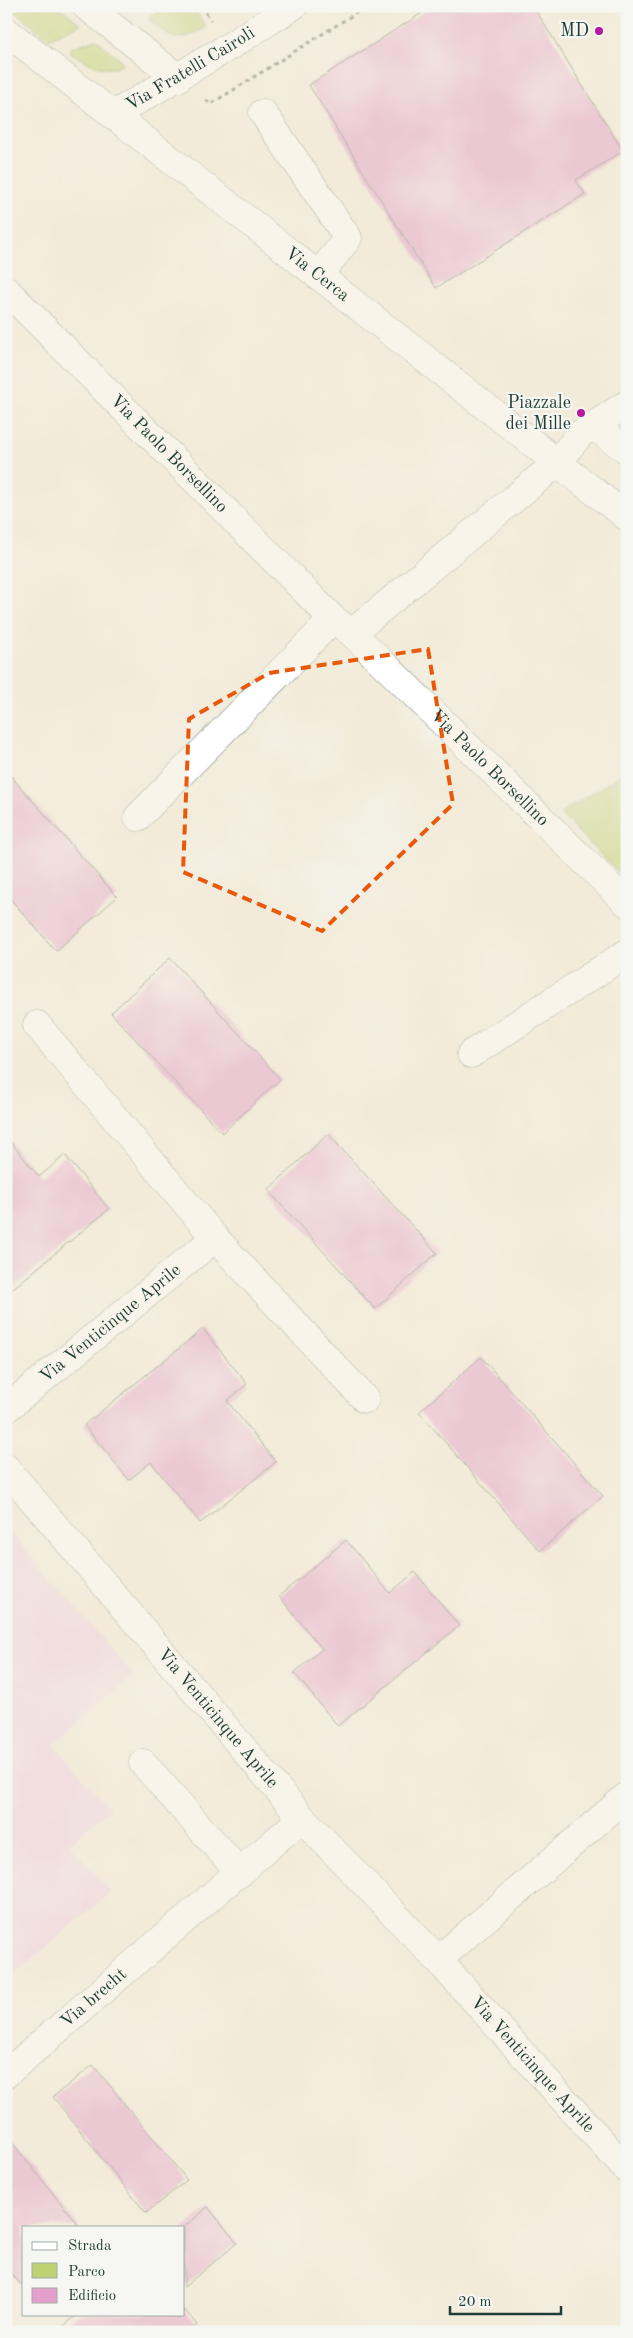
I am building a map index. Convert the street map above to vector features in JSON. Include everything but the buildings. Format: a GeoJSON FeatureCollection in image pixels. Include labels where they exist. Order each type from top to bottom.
{"type":"FeatureCollection","features":[{"type":"Feature","properties":{"kind":"street"},"geometry":{"type":"LineString","coordinates":[[86,6],[178,78]]}},
{"type":"Feature","properties":{"kind":"street","name":"Via Fratelli Cairoli"},"geometry":{"type":"LineString","coordinates":[[114,115],[178,78],[293,6]]}},
{"type":"Feature","properties":{"kind":"street","name":"Via Cerca"},"geometry":{"type":"LineString","coordinates":[[6,31],[627,517]]}},
{"type":"Feature","properties":{"kind":"street"},"geometry":{"type":"LineString","coordinates":[[263,112],[348,238],[318,276]]}},
{"type":"Feature","properties":{"kind":"street","name":"Via Paolo Borsellino"},"geometry":{"type":"LineString","coordinates":[[6,290],[342,626],[627,903]]}},
{"type":"Feature","properties":{"kind":"street"},"geometry":{"type":"LineString","coordinates":[[138,817],[342,626],[557,463],[580,434],[627,404]]}},
{"type":"Feature","properties":{"kind":"street"},"geometry":{"type":"LineString","coordinates":[[594,426],[627,450]]}},
{"type":"Feature","properties":{"kind":"street"},"geometry":{"type":"LineString","coordinates":[[471,1054],[627,953]]}},
{"type":"Feature","properties":{"kind":"street"},"geometry":{"type":"LineString","coordinates":[[36,1025],[215,1238],[365,1399]]}},
{"type":"Feature","properties":{"kind":"street","name":"Via Venticinque Aprile"},"geometry":{"type":"LineString","coordinates":[[6,1409],[215,1238]]}},
{"type":"Feature","properties":{"kind":"street","name":"Via Venticinque Aprile"},"geometry":{"type":"LineString","coordinates":[[6,1468],[302,1818],[438,1960],[627,2170]]}},
{"type":"Feature","properties":{"kind":"street"},"geometry":{"type":"LineString","coordinates":[[143,1763],[240,1873]]}},
{"type":"Feature","properties":{"kind":"street"},"geometry":{"type":"LineString","coordinates":[[438,1960],[627,1796]]}},
{"type":"Feature","properties":{"kind":"street","name":"Via brecht"},"geometry":{"type":"LineString","coordinates":[[6,2074],[302,1818]]}},
{"type":"Feature","properties":{"kind":"highlighted area"},"geometry":{"type":"Polygon","coordinates":[[[428,649],[453,804],[322,931],[183,872],[189,719],[269,673],[428,649]]]}},
{"type":"Feature","properties":{"kind":"shaded area"},"geometry":{"type":"Polygon","coordinates":[[[6,1527],[134,1676],[54,1745],[110,1809],[69,1844],[111,1892],[6,1981],[6,1527]]]}},
{"type":"Feature","properties":{"kind":"green space"},"geometry":{"type":"Polygon","coordinates":[[[8,6],[58,6],[81,24],[49,39],[8,6]]]}},
{"type":"Feature","properties":{"kind":"green space"},"geometry":{"type":"Polygon","coordinates":[[[174,6],[191,6],[205,24],[205,28],[187,36],[176,38],[164,32],[149,20],[150,15],[174,6]]]}},
{"type":"Feature","properties":{"kind":"green space"},"geometry":{"type":"Polygon","coordinates":[[[96,39],[122,61],[122,65],[116,68],[102,68],[88,63],[70,52],[71,48],[96,39]]]}},
{"type":"Feature","properties":{"kind":"green space"},"geometry":{"type":"Polygon","coordinates":[[[627,771],[627,881],[560,814],[627,771]]]}},
{"type":"Feature","properties":{"kind":"place","name":"MD"},"geometry":{"type":"Point","coordinates":[599,31]}},
{"type":"Feature","properties":{"kind":"place","name":"Piazzale dei Mille"},"geometry":{"type":"Point","coordinates":[581,413]}}]}
